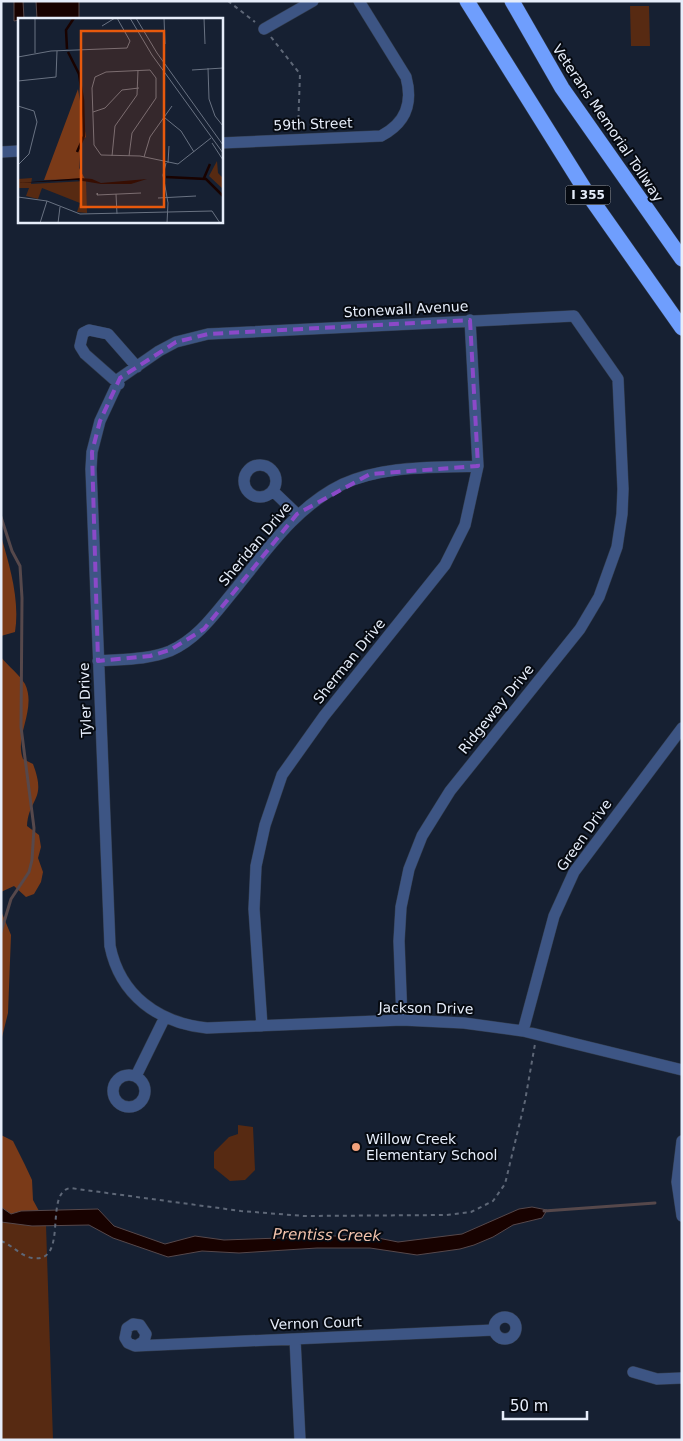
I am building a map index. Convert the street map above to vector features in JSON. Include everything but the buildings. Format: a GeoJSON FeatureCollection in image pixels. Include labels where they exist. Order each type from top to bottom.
{"type":"FeatureCollection","features":[{"type":"Feature","properties":{"kind":"highway","name":"I 355"},"geometry":{"type":"LineString","coordinates":[[467,1],[586,193],[682,328]]}},
{"type":"Feature","properties":{"kind":"highway","name":"Veterans Memorial Tollway"},"geometry":{"type":"LineString","coordinates":[[512,1],[562,88],[682,259]]}},
{"type":"Feature","properties":{"kind":"street"},"geometry":{"type":"LineString","coordinates":[[264,29],[313,1]]}},
{"type":"Feature","properties":{"kind":"street","name":"59th Street"},"geometry":{"type":"LineString","coordinates":[[222,143],[381,136],[392,130],[401,121],[408,110],[410,102],[406,77],[359,1]]}},
{"type":"Feature","properties":{"kind":"street"},"geometry":{"type":"LineString","coordinates":[[1,152],[18,151]]}},
{"type":"Feature","properties":{"kind":"street","name":"Stonewall Avenue"},"geometry":{"type":"LineString","coordinates":[[134,368],[176,342],[208,334],[574,316],[618,379],[620,419]]}},
{"type":"Feature","properties":{"kind":"street","name":"Sherman Drive"},"geometry":{"type":"LineString","coordinates":[[262,1026],[254,886],[260,845],[282,775],[315,727],[448,560],[465,525],[478,466],[470,320]]}},
{"type":"Feature","properties":{"kind":"street"},"geometry":{"type":"LineString","coordinates":[[119,384],[85,354],[80,346],[83,333],[89,330],[108,334],[134,368]]}},
{"type":"Feature","properties":{"kind":"street","name":"Tyler Drive"},"geometry":{"type":"LineString","coordinates":[[134,368],[120,378],[119,384],[100,421],[92,452],[98,661],[110,946],[116,970],[123,982],[137,999],[165,1017]]}},
{"type":"Feature","properties":{"kind":"street","name":"Ridgeway Drive"},"geometry":{"type":"LineString","coordinates":[[402,1020],[400,922],[404,888],[415,854],[428,824],[450,792],[564,649],[599,597],[612,566],[622,514],[620,419]]}},
{"type":"Feature","properties":{"kind":"street","name":"Sheridan Drive"},"geometry":{"type":"LineString","coordinates":[[98,661],[150,656],[170,650],[204,629],[297,514],[342,485],[370,474],[396,470],[478,466]]}},
{"type":"Feature","properties":{"kind":"street"},"geometry":{"type":"LineString","coordinates":[[273,491],[297,514]]}},
{"type":"Feature","properties":{"kind":"street","name":"Green Drive"},"geometry":{"type":"LineString","coordinates":[[523,1031],[554,916],[574,872],[682,728]]}},
{"type":"Feature","properties":{"kind":"street"},"geometry":{"type":"LineString","coordinates":[[136,1076],[165,1017]]}},
{"type":"Feature","properties":{"kind":"street","name":"Jackson Drive"},"geometry":{"type":"LineString","coordinates":[[165,1017],[191,1026],[262,1026],[402,1020],[464,1023],[523,1031],[682,1070]]}},
{"type":"Feature","properties":{"kind":"street"},"geometry":{"type":"LineString","coordinates":[[682,1141],[677,1182],[682,1216]]}},
{"type":"Feature","properties":{"kind":"street","name":"Vernon Court"},"geometry":{"type":"LineString","coordinates":[[138,1345],[494,1330]]}},
{"type":"Feature","properties":{"kind":"street"},"geometry":{"type":"LineString","coordinates":[[295,1339],[300,1440]]}},
{"type":"Feature","properties":{"kind":"street"},"geometry":{"type":"LineString","coordinates":[[633,1372],[657,1379],[682,1378]]}},
{"type":"Feature","properties":{"kind":"path"},"geometry":{"type":"LineString","coordinates":[[228,1],[264,29],[300,74],[298,140]]}},
{"type":"Feature","properties":{"kind":"path"},"geometry":{"type":"LineString","coordinates":[[1,1241],[30,1257],[36,1258],[48,1253],[54,1233],[59,1196],[64,1189],[76,1188],[241,1211],[304,1216],[446,1215],[471,1212],[493,1201],[506,1184],[528,1085],[536,1034]]}},
{"type":"Feature","properties":{"kind":"highlighted area"},"geometry":{"type":"Polygon","coordinates":[[[470,320],[478,466],[370,474],[297,514],[204,629],[170,650],[150,656],[98,661],[92,452],[100,421],[120,378],[176,342],[208,334],[470,320]]]}},
{"type":"Feature","properties":{"kind":"shaded area"},"geometry":{"type":"Polygon","coordinates":[[[14,1],[23,1],[24,18],[18,18],[18,20],[14,21],[14,1]]]}},
{"type":"Feature","properties":{"kind":"shaded area"},"geometry":{"type":"Polygon","coordinates":[[[36,1],[79,1],[79,18],[37,18],[36,1]]]}},
{"type":"Feature","properties":{"kind":"shaded area"},"geometry":{"type":"Polygon","coordinates":[[[630,6],[649,6],[650,46],[631,46],[630,6]]]}},
{"type":"Feature","properties":{"kind":"shaded area"},"geometry":{"type":"Polygon","coordinates":[[[1,536],[13,584],[16,620],[15,632],[1,636],[1,536]]]}},
{"type":"Feature","properties":{"kind":"shaded area"},"geometry":{"type":"Polygon","coordinates":[[[1,657],[23,681],[28,693],[21,750],[23,759],[33,764],[38,785],[38,792],[28,817],[27,826],[39,835],[41,847],[38,858],[43,872],[41,882],[34,894],[26,897],[14,886],[1,892],[1,657]]]}},
{"type":"Feature","properties":{"kind":"shaded area"},"geometry":{"type":"Polygon","coordinates":[[[1,911],[11,935],[8,1013],[1,1041],[1,911]]]}},
{"type":"Feature","properties":{"kind":"shaded area"},"geometry":{"type":"Polygon","coordinates":[[[238,1125],[253,1127],[255,1170],[245,1180],[230,1181],[214,1168],[214,1152],[229,1137],[238,1134],[238,1125]]]}},
{"type":"Feature","properties":{"kind":"shaded area"},"geometry":{"type":"Polygon","coordinates":[[[1,1135],[13,1141],[32,1180],[33,1200],[39,1211],[11,1214],[1,1207],[1,1135]]]}},
{"type":"Feature","properties":{"kind":"shaded area"},"geometry":{"type":"Polygon","coordinates":[[[1,1207],[11,1214],[21,1211],[98,1209],[114,1226],[165,1244],[195,1236],[224,1240],[363,1235],[398,1242],[462,1234],[519,1209],[532,1207],[547,1210],[542,1218],[513,1225],[493,1237],[474,1245],[460,1249],[417,1255],[370,1248],[317,1248],[239,1253],[202,1251],[168,1257],[113,1238],[89,1225],[32,1226],[1,1222],[1,1207]]]}},
{"type":"Feature","properties":{"kind":"shaded area"},"geometry":{"type":"Polygon","coordinates":[[[1,1222],[46,1225],[53,1440],[1,1440],[1,1222]]]}},
{"type":"Feature","properties":{"kind":"waterway"},"geometry":{"type":"LineString","coordinates":[[1,517],[12,551],[20,566],[22,598],[21,727],[34,828],[32,860],[29,872],[11,899],[1,932]]}},
{"type":"Feature","properties":{"kind":"waterway","name":"Prentiss Creek"},"geometry":{"type":"LineString","coordinates":[[544,1211],[655,1203]]}},
{"type":"Feature","properties":{"kind":"place","name":"Willow Creek Elementary School"},"geometry":{"type":"Point","coordinates":[356,1147]}}]}
